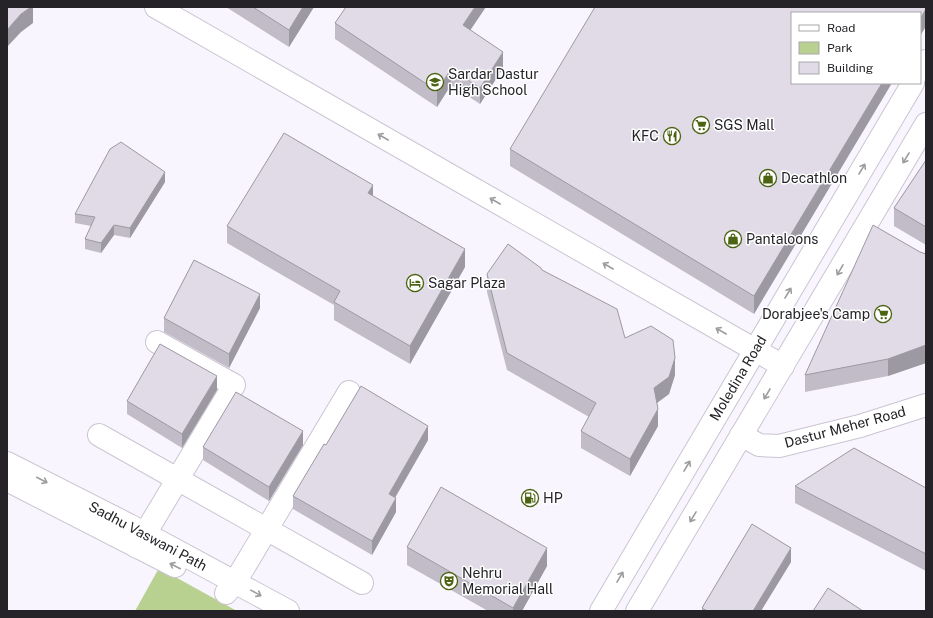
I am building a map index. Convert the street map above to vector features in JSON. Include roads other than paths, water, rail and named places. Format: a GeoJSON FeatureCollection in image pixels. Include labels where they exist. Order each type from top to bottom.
{"type":"FeatureCollection","features":[{"type":"Feature","properties":{"kind":"street"},"geometry":{"type":"LineString","coordinates":[[156,7],[783,366]]}},
{"type":"Feature","properties":{"kind":"street","name":"Moledina Road"},"geometry":{"type":"LineString","coordinates":[[601,611],[912,84]]}},
{"type":"Feature","properties":{"kind":"street"},"geometry":{"type":"LineString","coordinates":[[637,611],[926,124]]}},
{"type":"Feature","properties":{"kind":"street"},"geometry":{"type":"LineString","coordinates":[[867,224],[887,236]]}},
{"type":"Feature","properties":{"kind":"street"},"geometry":{"type":"LineString","coordinates":[[141,540],[234,385],[157,342]]}},
{"type":"Feature","properties":{"kind":"street"},"geometry":{"type":"LineString","coordinates":[[231,588],[349,392]]}},
{"type":"Feature","properties":{"kind":"street","name":"Dastur Meher Road"},"geometry":{"type":"LineString","coordinates":[[741,435],[759,445],[779,446],[860,426],[926,405]]}},
{"type":"Feature","properties":{"kind":"street"},"geometry":{"type":"LineString","coordinates":[[99,435],[362,583]]}},
{"type":"Feature","properties":{"kind":"street","name":"Sadhu Vaswani Path"},"geometry":{"type":"LineString","coordinates":[[7,463],[141,540],[231,588],[288,611]]}},
{"type":"Feature","properties":{"kind":"street","name":"Sadhu Vaswani Path"},"geometry":{"type":"LineString","coordinates":[[7,480],[141,540]]}},
{"type":"Feature","properties":{"kind":"street","name":"Sadhu Vaswani Path"},"geometry":{"type":"LineString","coordinates":[[231,588],[258,611]]}},
{"type":"Feature","properties":{"kind":"place","name":"Sardar Dastur High School"},"geometry":{"type":"Point","coordinates":[435,82]}},
{"type":"Feature","properties":{"kind":"place","name":"SGS Mall"},"geometry":{"type":"Point","coordinates":[701,125]}},
{"type":"Feature","properties":{"kind":"place","name":"KFC"},"geometry":{"type":"Point","coordinates":[672,136]}},
{"type":"Feature","properties":{"kind":"place","name":"Decathlon"},"geometry":{"type":"Point","coordinates":[768,178]}},
{"type":"Feature","properties":{"kind":"place","name":"Pantaloons"},"geometry":{"type":"Point","coordinates":[733,239]}},
{"type":"Feature","properties":{"kind":"place","name":"Sagar Plaza"},"geometry":{"type":"Point","coordinates":[415,283]}},
{"type":"Feature","properties":{"kind":"place","name":"Dorabjee's Camp"},"geometry":{"type":"Point","coordinates":[883,314]}},
{"type":"Feature","properties":{"kind":"place","name":"HP"},"geometry":{"type":"Point","coordinates":[530,498]}},
{"type":"Feature","properties":{"kind":"place","name":"Nehru Memorial Hall"},"geometry":{"type":"Point","coordinates":[449,581]}}]}
